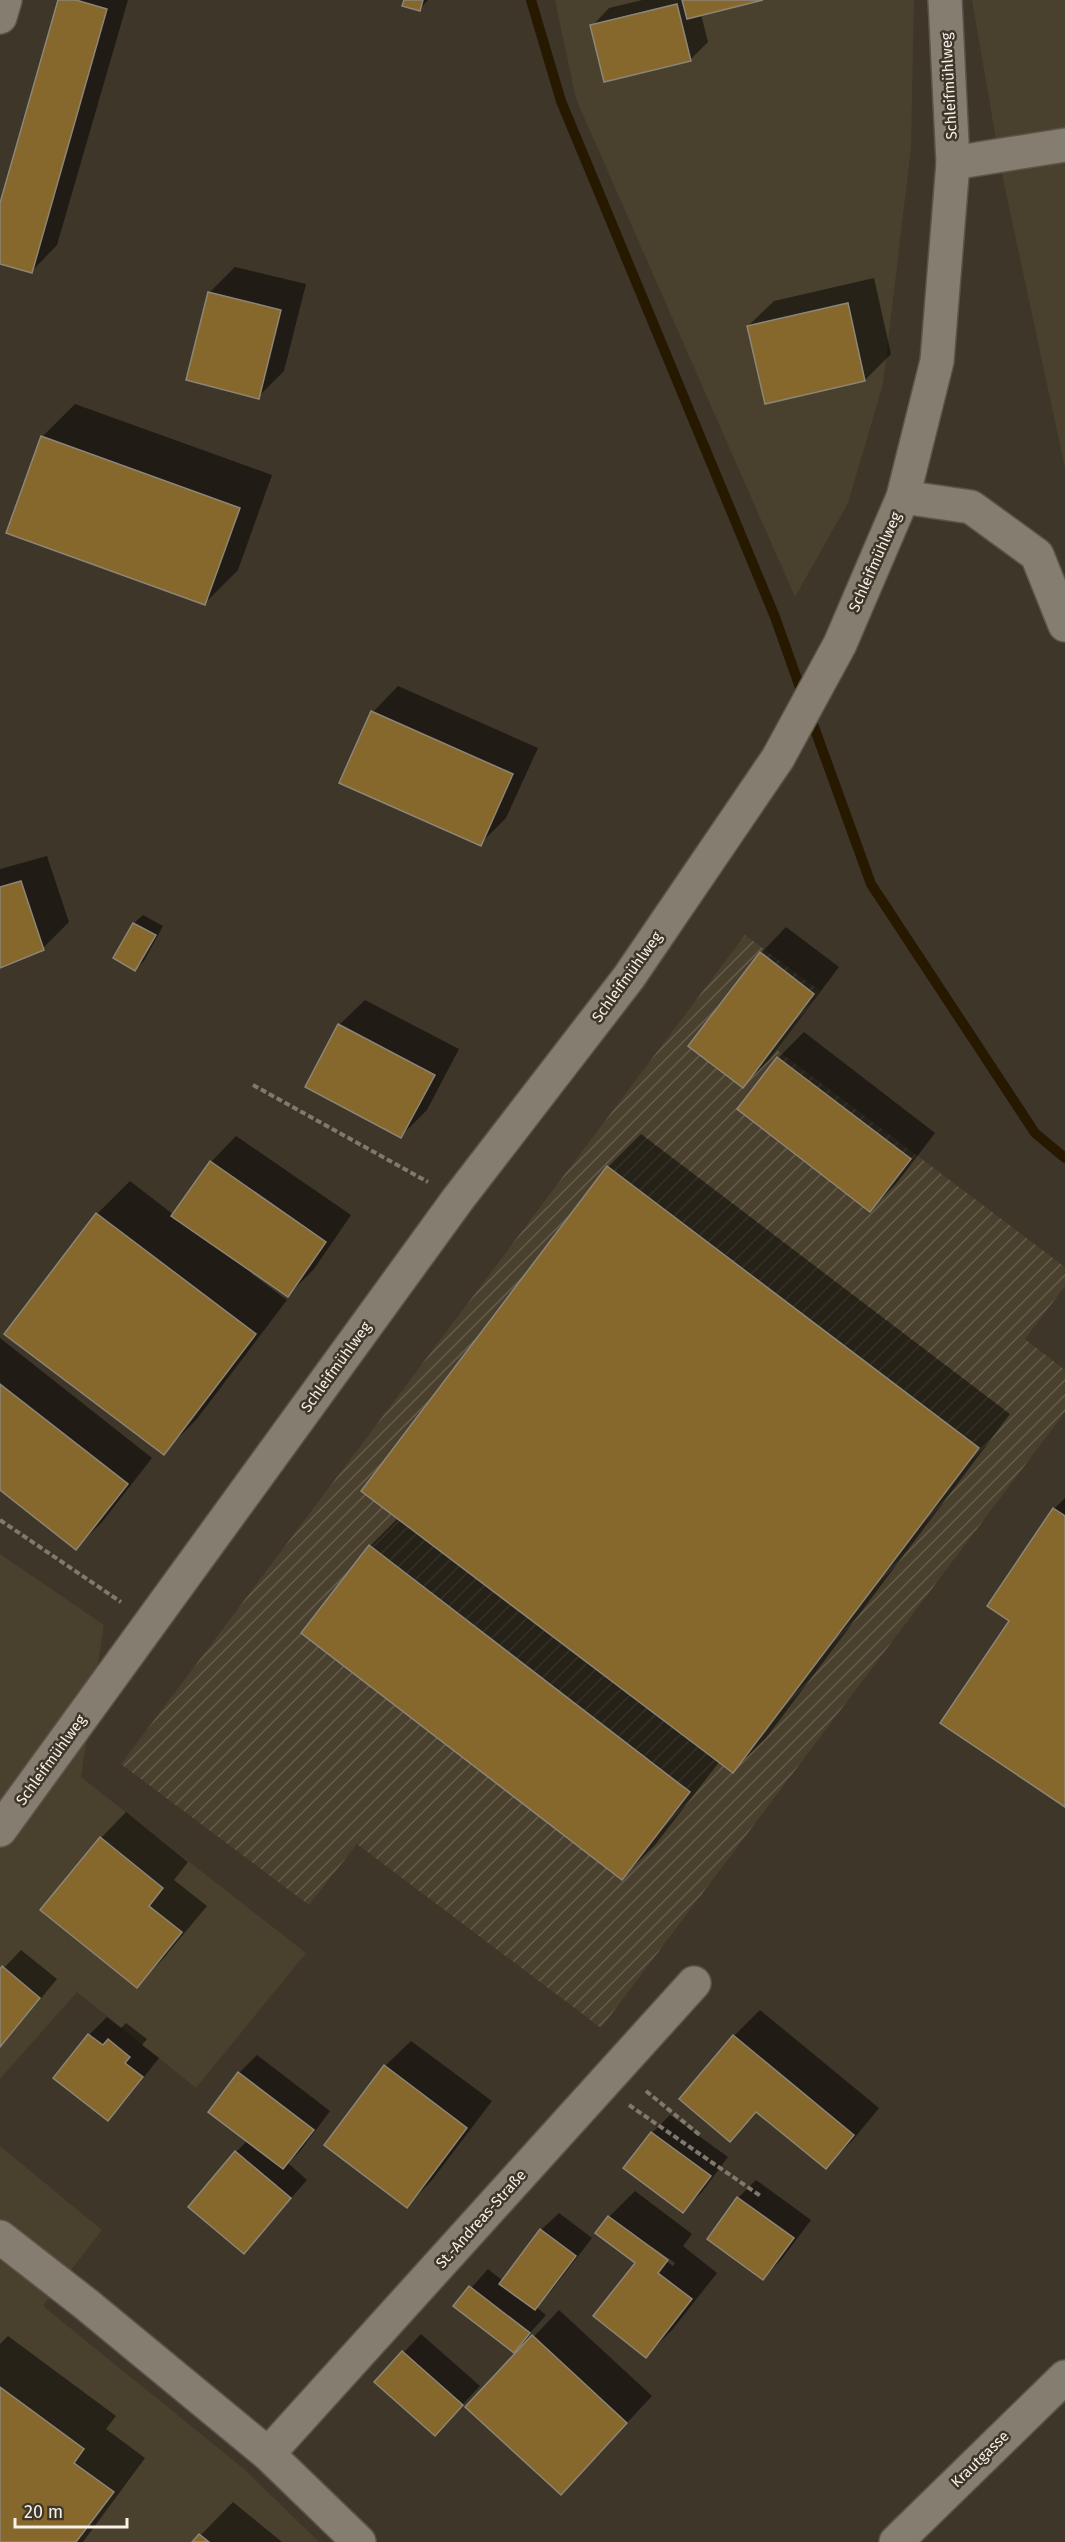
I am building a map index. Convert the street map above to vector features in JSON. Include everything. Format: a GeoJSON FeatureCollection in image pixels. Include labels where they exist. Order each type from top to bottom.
{"type":"FeatureCollection","features":[{"type":"Feature","properties":{"kind":"street"},"geometry":{"type":"LineString","coordinates":[[0,17],[5,0]]}},
{"type":"Feature","properties":{"kind":"street","name":"Schleifmühlweg"},"geometry":{"type":"LineString","coordinates":[[0,1830],[458,1199],[629,977],[778,758],[840,644],[903,497],[937,361],[954,163],[945,0]]}},
{"type":"Feature","properties":{"kind":"street"},"geometry":{"type":"LineString","coordinates":[[954,163],[1065,145]]}},
{"type":"Feature","properties":{"kind":"street"},"geometry":{"type":"LineString","coordinates":[[903,497],[971,507],[1037,555],[1065,625]]}},
{"type":"Feature","properties":{"kind":"street","name":"St.-Andreas-Straße"},"geometry":{"type":"LineString","coordinates":[[268,2454],[694,1983]]}},
{"type":"Feature","properties":{"kind":"street"},"geometry":{"type":"LineString","coordinates":[[0,2237],[86,2304],[268,2454],[359,2542]]}},
{"type":"Feature","properties":{"kind":"street","name":"Krautgasse"},"geometry":{"type":"LineString","coordinates":[[896,2542],[1065,2377]]}},
{"type":"Feature","properties":{"kind":"path"},"geometry":{"type":"LineString","coordinates":[[253,1085],[458,1199]]}},
{"type":"Feature","properties":{"kind":"path"},"geometry":{"type":"LineString","coordinates":[[0,1520],[151,1622]]}},
{"type":"Feature","properties":{"kind":"path"},"geometry":{"type":"LineString","coordinates":[[609,2077],[701,2136]]}},
{"type":"Feature","properties":{"kind":"path"},"geometry":{"type":"LineString","coordinates":[[609,2077],[762,2197]]}},
{"type":"Feature","properties":{"kind":"shaded area"},"geometry":{"type":"Polygon","coordinates":[[[555,0],[914,0],[911,148],[883,384],[848,503],[795,597],[576,99],[555,0]]]}},
{"type":"Feature","properties":{"kind":"shaded area"},"geometry":{"type":"Polygon","coordinates":[[[972,0],[1065,0],[1065,468],[1002,174],[972,0]]]}},
{"type":"Feature","properties":{"kind":"shaded area"},"geometry":{"type":"Polygon","coordinates":[[[745,935],[820,991],[777,1050],[1065,1267],[1065,1286],[1025,1339],[1065,1370],[1065,1412],[601,2028],[357,1844],[309,1905],[121,1764],[745,935]]]}},
{"type":"Feature","properties":{"kind":"shaded area"},"geometry":{"type":"Polygon","coordinates":[[[0,1554],[104,1625],[81,1777],[306,1953],[196,2088],[77,1992],[0,2079],[0,1554]]]}},
{"type":"Feature","properties":{"kind":"shaded area"},"geometry":{"type":"Polygon","coordinates":[[[0,2146],[102,2230],[43,2306],[244,2469],[319,2542],[0,2542],[0,2146]]]}},
{"type":"Feature","properties":{"kind":"building"},"geometry":{"type":"Polygon","coordinates":[[[58,0],[76,0],[107,9],[32,273],[0,264],[0,203],[58,0]]]}},
{"type":"Feature","properties":{"kind":"building"},"geometry":{"type":"Polygon","coordinates":[[[404,0],[423,0],[420,11],[402,6],[404,0]]]}},
{"type":"Feature","properties":{"kind":"building"},"geometry":{"type":"Polygon","coordinates":[[[682,0],[763,0],[687,19],[682,0]]]}},
{"type":"Feature","properties":{"kind":"building"},"geometry":{"type":"Polygon","coordinates":[[[677,4],[691,61],[604,82],[590,25],[677,4]]]}},
{"type":"Feature","properties":{"kind":"building"},"geometry":{"type":"Polygon","coordinates":[[[208,292],[281,310],[259,399],[186,380],[208,292]]]}},
{"type":"Feature","properties":{"kind":"building"},"geometry":{"type":"Polygon","coordinates":[[[848,303],[865,381],[765,404],[747,326],[848,303]]]}},
{"type":"Feature","properties":{"kind":"building"},"geometry":{"type":"Polygon","coordinates":[[[41,436],[240,508],[205,605],[6,533],[41,436]]]}},
{"type":"Feature","properties":{"kind":"building"},"geometry":{"type":"Polygon","coordinates":[[[371,711],[513,774],[481,846],[339,783],[371,711]]]}},
{"type":"Feature","properties":{"kind":"building"},"geometry":{"type":"Polygon","coordinates":[[[21,881],[44,950],[0,968],[0,887],[21,881]]]}},
{"type":"Feature","properties":{"kind":"building"},"geometry":{"type":"Polygon","coordinates":[[[133,923],[156,935],[135,971],[113,958],[133,923]]]}},
{"type":"Feature","properties":{"kind":"building"},"geometry":{"type":"Polygon","coordinates":[[[760,952],[814,994],[743,1088],[688,1046],[760,952]]]}},
{"type":"Feature","properties":{"kind":"building"},"geometry":{"type":"Polygon","coordinates":[[[338,1024],[435,1075],[401,1138],[305,1087],[338,1024]]]}},
{"type":"Feature","properties":{"kind":"building"},"geometry":{"type":"Polygon","coordinates":[[[777,1057],[911,1159],[870,1212],[737,1109],[777,1057]]]}},
{"type":"Feature","properties":{"kind":"building"},"geometry":{"type":"Polygon","coordinates":[[[210,1161],[326,1242],[288,1297],[171,1216],[210,1161]]]}},
{"type":"Feature","properties":{"kind":"building"},"geometry":{"type":"Polygon","coordinates":[[[607,1166],[979,1448],[733,1773],[361,1491],[607,1166]]]}},
{"type":"Feature","properties":{"kind":"building"},"geometry":{"type":"Polygon","coordinates":[[[96,1213],[256,1334],[164,1455],[4,1334],[96,1213]]]}},
{"type":"Feature","properties":{"kind":"building"},"geometry":{"type":"Polygon","coordinates":[[[0,1384],[128,1484],[76,1550],[0,1490],[0,1384]]]}},
{"type":"Feature","properties":{"kind":"building"},"geometry":{"type":"Polygon","coordinates":[[[1053,1508],[1065,1516],[1065,1807],[940,1723],[1009,1621],[987,1606],[1053,1508]]]}},
{"type":"Feature","properties":{"kind":"building"},"geometry":{"type":"Polygon","coordinates":[[[369,1545],[690,1792],[622,1880],[301,1633],[369,1545]]]}},
{"type":"Feature","properties":{"kind":"building"},"geometry":{"type":"Polygon","coordinates":[[[100,1837],[163,1888],[149,1906],[182,1932],[137,1988],[40,1910],[100,1837]]]}},
{"type":"Feature","properties":{"kind":"building"},"geometry":{"type":"Polygon","coordinates":[[[2,1966],[40,1998],[0,2047],[0,1969],[2,1966]]]}},
{"type":"Feature","properties":{"kind":"building"},"geometry":{"type":"Polygon","coordinates":[[[88,2034],[103,2045],[108,2039],[130,2057],[125,2063],[143,2077],[108,2121],[53,2078],[88,2034]]]}},
{"type":"Feature","properties":{"kind":"building"},"geometry":{"type":"Polygon","coordinates":[[[733,2035],[854,2135],[826,2169],[756,2112],[730,2142],[679,2099],[733,2035]]]}},
{"type":"Feature","properties":{"kind":"building"},"geometry":{"type":"Polygon","coordinates":[[[384,2065],[467,2128],[407,2208],[324,2145],[384,2065]]]}},
{"type":"Feature","properties":{"kind":"building"},"geometry":{"type":"Polygon","coordinates":[[[238,2072],[314,2130],[283,2169],[208,2112],[238,2072]]]}},
{"type":"Feature","properties":{"kind":"building"},"geometry":{"type":"Polygon","coordinates":[[[651,2132],[711,2176],[683,2213],[623,2168],[651,2132]]]}},
{"type":"Feature","properties":{"kind":"building"},"geometry":{"type":"Polygon","coordinates":[[[235,2151],[291,2198],[244,2254],[188,2207],[235,2151]]]}},
{"type":"Feature","properties":{"kind":"building"},"geometry":{"type":"Polygon","coordinates":[[[737,2197],[794,2238],[763,2280],[707,2239],[737,2197]]]}},
{"type":"Feature","properties":{"kind":"building"},"geometry":{"type":"Polygon","coordinates":[[[608,2216],[668,2260],[658,2273],[692,2299],[646,2358],[593,2316],[635,2263],[595,2233],[608,2216]]]}},
{"type":"Feature","properties":{"kind":"building"},"geometry":{"type":"Polygon","coordinates":[[[540,2229],[576,2256],[535,2310],[499,2284],[540,2229]]]}},
{"type":"Feature","properties":{"kind":"building"},"geometry":{"type":"Polygon","coordinates":[[[469,2286],[530,2333],[514,2353],[453,2306],[469,2286]]]}},
{"type":"Feature","properties":{"kind":"building"},"geometry":{"type":"Polygon","coordinates":[[[532,2335],[627,2423],[561,2495],[465,2407],[532,2335]]]}},
{"type":"Feature","properties":{"kind":"building"},"geometry":{"type":"Polygon","coordinates":[[[402,2351],[463,2405],[435,2436],[374,2382],[402,2351]]]}},
{"type":"Feature","properties":{"kind":"building"},"geometry":{"type":"Polygon","coordinates":[[[0,2387],[84,2449],[74,2463],[114,2492],[76,2542],[0,2542],[0,2387]]]}},
{"type":"Feature","properties":{"kind":"building"},"geometry":{"type":"Polygon","coordinates":[[[199,2534],[209,2542],[192,2542],[199,2534]]]}},
{"type":"Feature","properties":{"kind":"waterway"},"geometry":{"type":"LineString","coordinates":[[531,0],[561,101],[775,617],[803,696]]}},
{"type":"Feature","properties":{"kind":"waterway"},"geometry":{"type":"LineString","coordinates":[[809,713],[871,884],[1035,1133],[1065,1158]]}}]}
